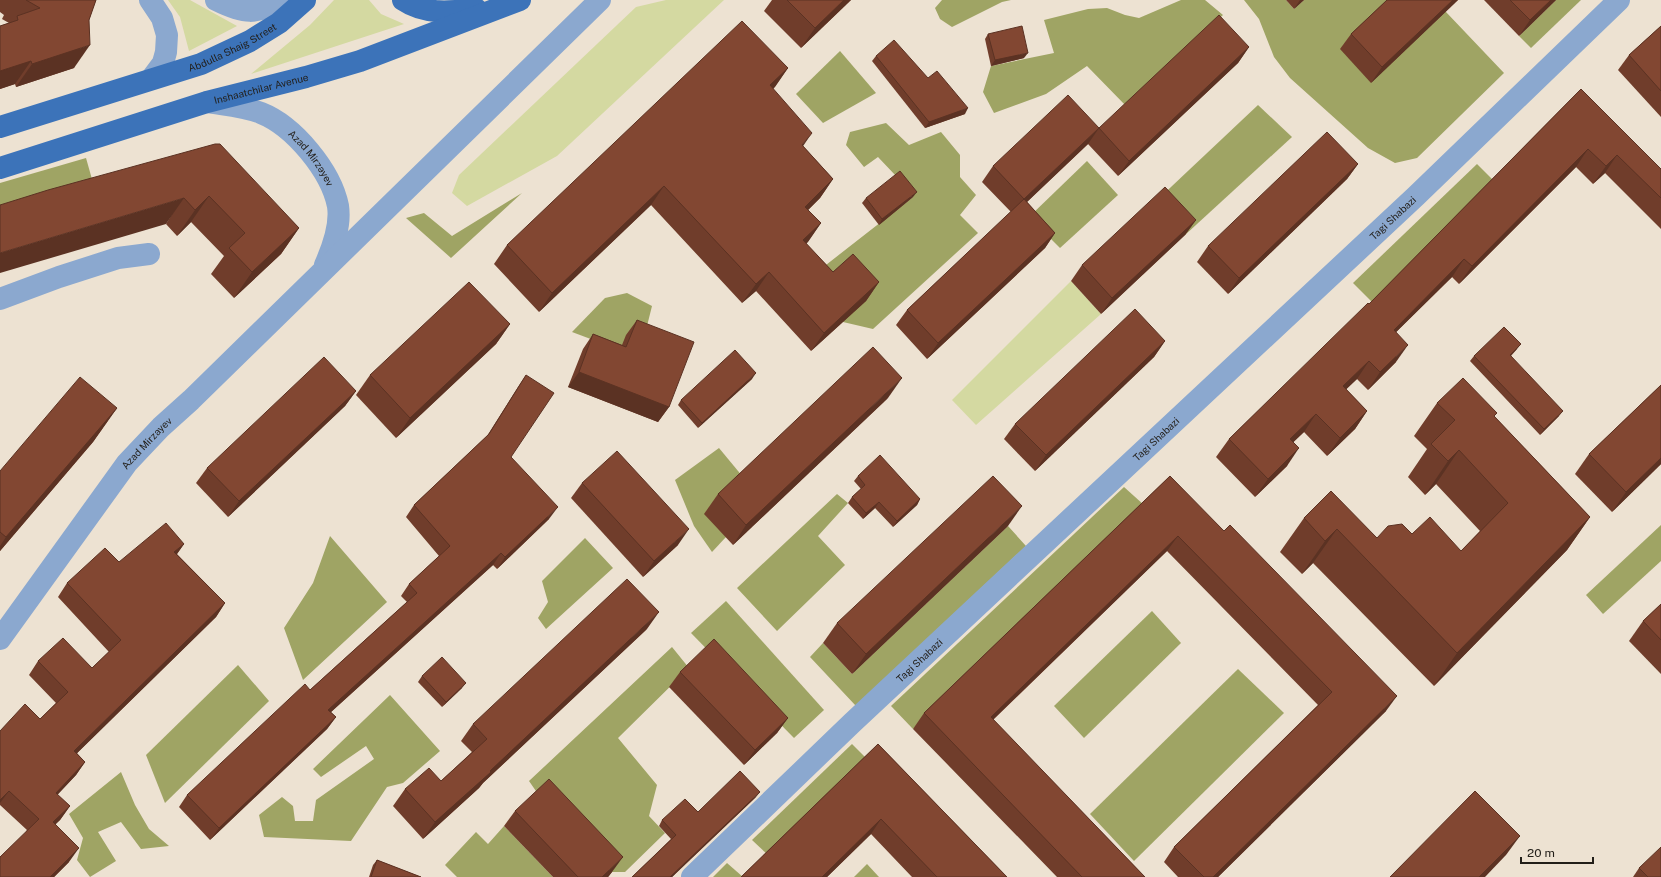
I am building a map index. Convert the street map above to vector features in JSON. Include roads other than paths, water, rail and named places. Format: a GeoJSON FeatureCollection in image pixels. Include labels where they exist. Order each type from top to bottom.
{"type":"FeatureCollection","features":[{"type":"Feature","properties":{"kind":"main road","name":"Abdulla Shaig Street"},"geometry":{"type":"LineString","coordinates":[[151,80],[201,64],[250,40],[280,23],[305,0]]}},
{"type":"Feature","properties":{"kind":"main road"},"geometry":{"type":"LineString","coordinates":[[403,0],[410,5],[429,11],[458,11],[515,1]]}},
{"type":"Feature","properties":{"kind":"main road","name":"Inshaatchilar Avenue"},"geometry":{"type":"LineString","coordinates":[[0,168],[207,102],[306,77],[360,61],[515,1]]}},
{"type":"Feature","properties":{"kind":"main road"},"geometry":{"type":"LineString","coordinates":[[0,127],[151,80]]}},
{"type":"Feature","properties":{"kind":"street"},"geometry":{"type":"LineString","coordinates":[[150,0],[162,18],[167,35],[166,52],[163,63],[151,80]]}},
{"type":"Feature","properties":{"kind":"street"},"geometry":{"type":"LineString","coordinates":[[216,0],[231,7],[250,11],[262,10],[283,0]]}},
{"type":"Feature","properties":{"kind":"street","name":"Azad Mirzayev"},"geometry":{"type":"LineString","coordinates":[[0,639],[127,463],[161,427],[191,400],[600,0]]}},
{"type":"Feature","properties":{"kind":"street","name":"Tagi Shabazi"},"geometry":{"type":"LineString","coordinates":[[692,877],[852,723],[1416,196],[1620,0]]}},
{"type":"Feature","properties":{"kind":"street","name":"Azad Mirzəyev"},"geometry":{"type":"LineString","coordinates":[[207,102],[244,108],[261,113],[282,124],[320,165],[331,184],[338,207],[337,230],[332,249],[322,272]]}},
{"type":"Feature","properties":{"kind":"street"},"geometry":{"type":"LineString","coordinates":[[0,299],[59,277],[118,258],[148,254]]}}]}
